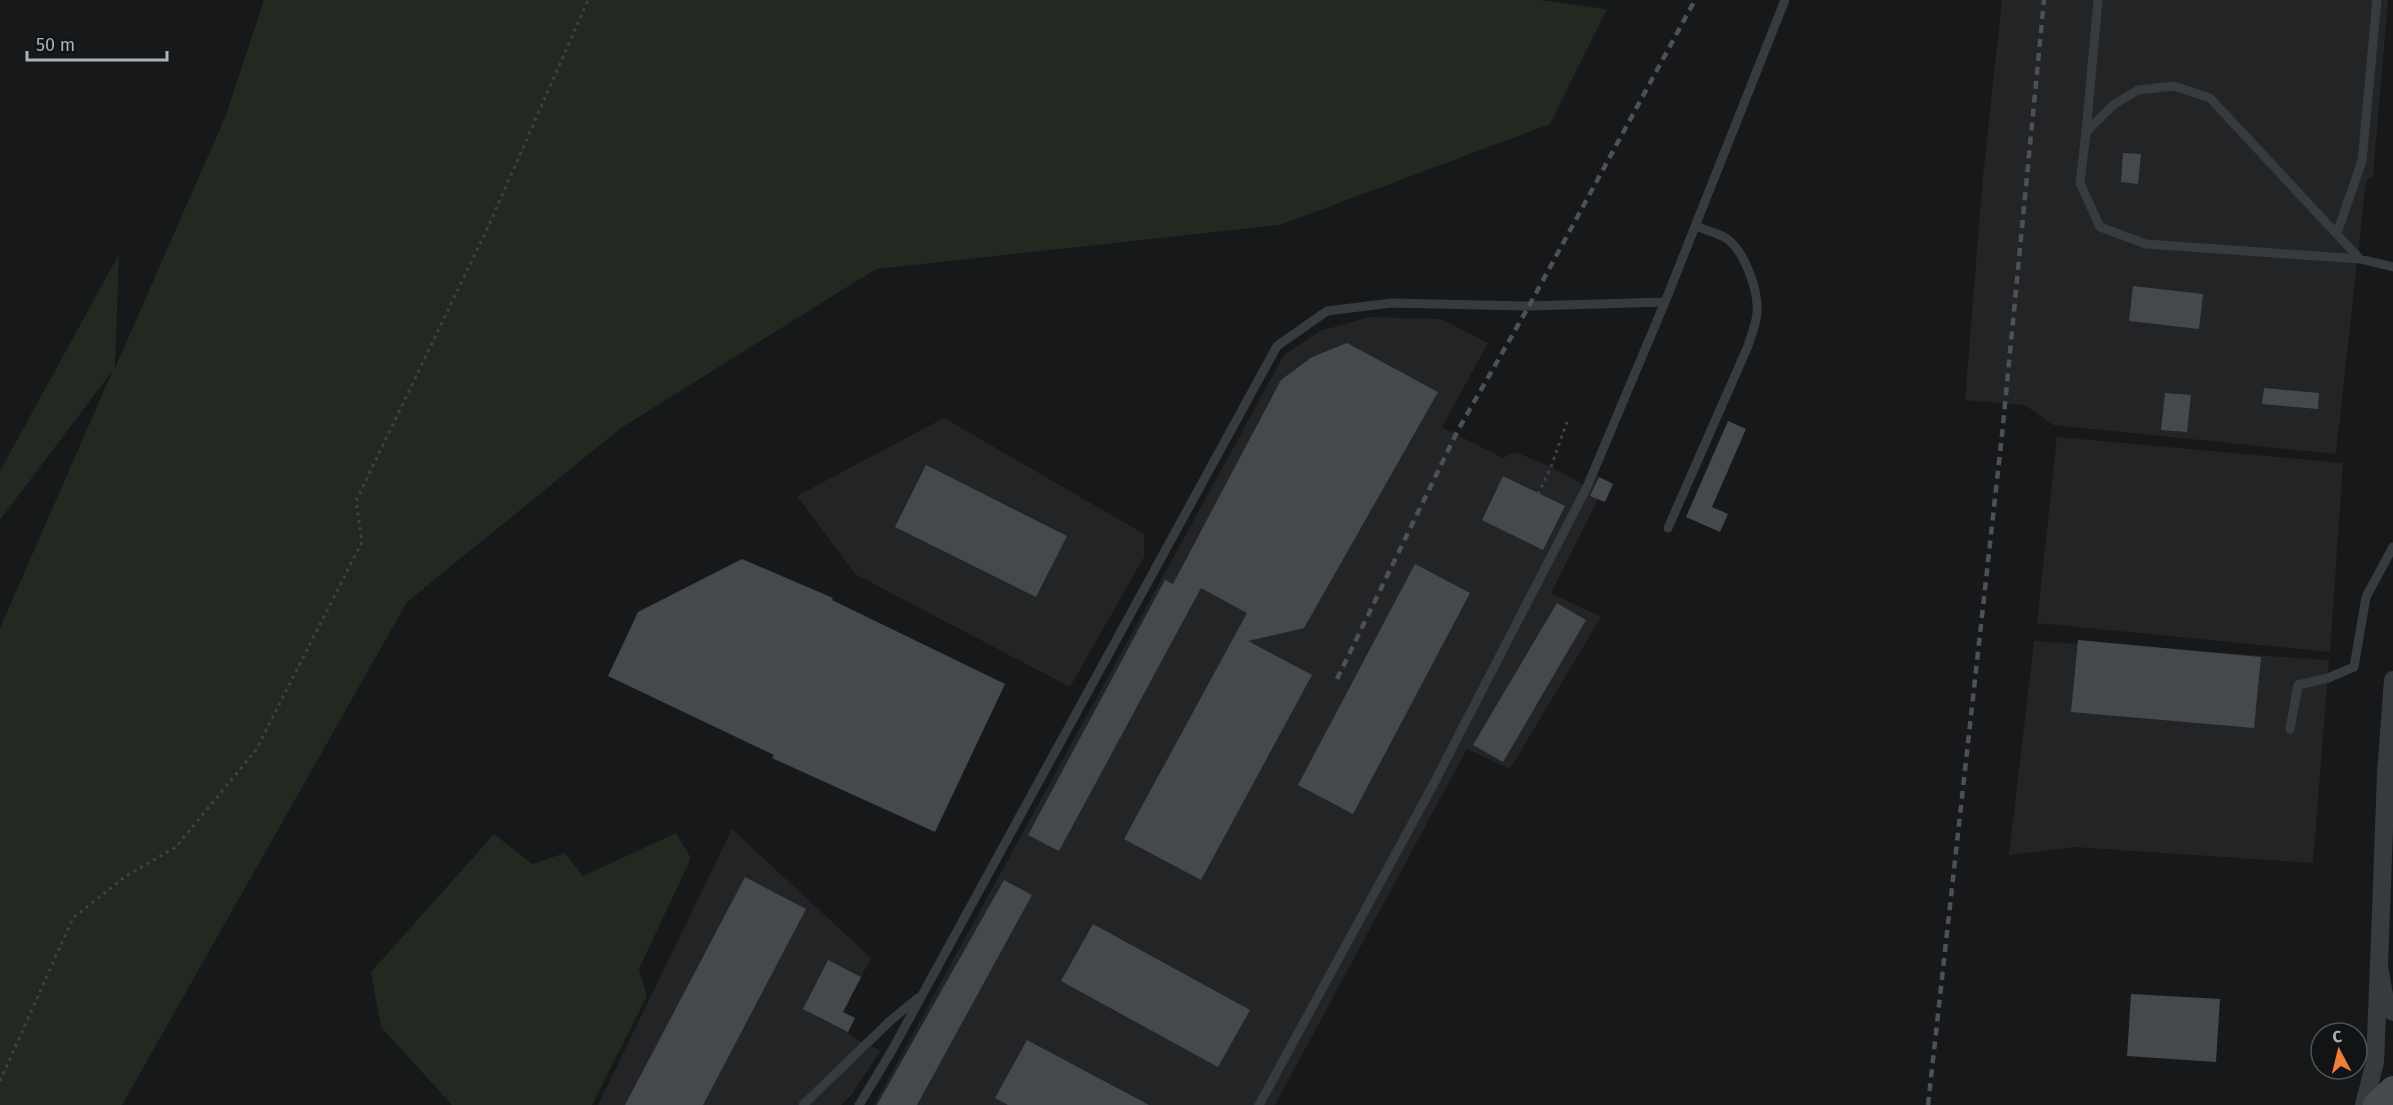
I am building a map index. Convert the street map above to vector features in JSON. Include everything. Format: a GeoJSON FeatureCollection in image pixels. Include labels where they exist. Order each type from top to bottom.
{"type":"FeatureCollection","features":[{"type":"Feature","properties":{"kind":"main road"},"geometry":{"type":"LineString","coordinates":[[2376,1105],[2393,1089]]}},
{"type":"Feature","properties":{"kind":"street"},"geometry":{"type":"LineString","coordinates":[[2364,1105],[2375,1062],[2386,774],[2393,680]]}},
{"type":"Feature","properties":{"kind":"street"},"geometry":{"type":"LineString","coordinates":[[2379,966],[2384,995],[2393,1012]]}},
{"type":"Feature","properties":{"kind":"lane"},"geometry":{"type":"LineString","coordinates":[[1259,1105],[1433,785],[1587,487],[1696,226],[1785,0]]}},
{"type":"Feature","properties":{"kind":"lane"},"geometry":{"type":"LineString","coordinates":[[2098,0],[2080,183],[2100,227],[2146,244],[2360,259],[2393,267]]}},
{"type":"Feature","properties":{"kind":"lane"},"geometry":{"type":"LineString","coordinates":[[2337,233],[2362,161],[2377,0]]}},
{"type":"Feature","properties":{"kind":"lane"},"geometry":{"type":"LineString","coordinates":[[2086,132],[2113,105],[2138,90],[2174,86],[2210,98],[2360,259]]}},
{"type":"Feature","properties":{"kind":"lane"},"geometry":{"type":"LineString","coordinates":[[1668,528],[1748,346],[1757,315],[1756,295],[1749,271],[1738,253],[1727,239],[1696,226]]}},
{"type":"Feature","properties":{"kind":"lane"},"geometry":{"type":"LineString","coordinates":[[859,1105],[922,995],[1277,346],[1327,311],[1391,303],[1529,306],[1665,302]]}},
{"type":"Feature","properties":{"kind":"lane"},"geometry":{"type":"LineString","coordinates":[[2290,729],[2298,685],[2328,678],[2354,667],[2366,597],[2393,547]]}},
{"type":"Feature","properties":{"kind":"lane"},"geometry":{"type":"LineString","coordinates":[[802,1105],[890,1021],[922,995]]}},
{"type":"Feature","properties":{"kind":"path"},"geometry":{"type":"LineString","coordinates":[[0,1081],[73,918],[126,876],[176,847],[256,750],[362,542],[356,501],[489,225],[588,0]]}},
{"type":"Feature","properties":{"kind":"path"},"geometry":{"type":"LineString","coordinates":[[1538,494],[1551,467],[1568,419]]}},
{"type":"Feature","properties":{"kind":"shaded area"},"geometry":{"type":"Polygon","coordinates":[[[264,0],[1539,0],[1607,9],[1550,124],[1280,225],[876,269],[621,428],[407,602],[122,1105],[0,1105],[0,628],[113,370],[0,520],[0,471],[119,254],[115,368],[226,115],[264,0]]]}},
{"type":"Feature","properties":{"kind":"shaded area"},"geometry":{"type":"Polygon","coordinates":[[[2002,0],[2388,0],[2373,176],[2366,181],[2336,454],[2053,425],[2025,405],[1965,400],[1983,176],[2002,0]]]}},
{"type":"Feature","properties":{"kind":"shaded area"},"geometry":{"type":"Polygon","coordinates":[[[1370,317],[1441,319],[1488,343],[1442,427],[1503,458],[1515,452],[1551,467],[1591,489],[1597,476],[1613,484],[1605,502],[1598,499],[1551,593],[1601,617],[1510,769],[1467,749],[1275,1105],[874,1105],[1284,355],[1320,331],[1370,317]]]}},
{"type":"Feature","properties":{"kind":"shaded area"},"geometry":{"type":"Polygon","coordinates":[[[944,418],[1144,534],[1144,557],[1070,687],[855,574],[797,496],[944,418]]]}},
{"type":"Feature","properties":{"kind":"shaded area"},"geometry":{"type":"Polygon","coordinates":[[[2057,437],[2343,463],[2330,652],[2037,623],[2057,437]]]}},
{"type":"Feature","properties":{"kind":"shaded area"},"geometry":{"type":"Polygon","coordinates":[[[2034,641],[2329,660],[2313,863],[2074,847],[2009,855],[2034,641]]]}},
{"type":"Feature","properties":{"kind":"shaded area"},"geometry":{"type":"Polygon","coordinates":[[[732,829],[871,958],[843,1012],[855,1018],[848,1033],[866,1045],[881,1050],[852,1094],[841,1105],[598,1105],[732,829]]]}},
{"type":"Feature","properties":{"kind":"shaded area"},"geometry":{"type":"Polygon","coordinates":[[[676,833],[691,858],[639,969],[647,996],[592,1105],[452,1105],[381,1027],[371,972],[494,834],[532,864],[565,853],[583,876],[676,833]]]}},
{"type":"Feature","properties":{"kind":"building"},"geometry":{"type":"Polygon","coordinates":[[[2123,153],[2141,154],[2138,184],[2121,182],[2123,153]]]}},
{"type":"Feature","properties":{"kind":"building"},"geometry":{"type":"Polygon","coordinates":[[[2133,286],[2203,294],[2199,329],[2129,321],[2133,286]]]}},
{"type":"Feature","properties":{"kind":"building"},"geometry":{"type":"Polygon","coordinates":[[[1347,343],[1438,392],[1304,628],[1248,641],[1312,675],[1201,880],[1124,839],[1247,613],[1201,588],[1059,851],[1028,835],[1165,580],[1173,584],[1281,380],[1312,357],[1347,343]]]}},
{"type":"Feature","properties":{"kind":"building"},"geometry":{"type":"Polygon","coordinates":[[[2264,388],[2319,393],[2318,409],[2262,404],[2264,388]]]}},
{"type":"Feature","properties":{"kind":"building"},"geometry":{"type":"Polygon","coordinates":[[[2165,393],[2191,395],[2187,432],[2161,430],[2165,393]]]}},
{"type":"Feature","properties":{"kind":"building"},"geometry":{"type":"Polygon","coordinates":[[[1728,421],[1746,429],[1712,507],[1728,514],[1720,532],[1686,517],[1728,421]]]}},
{"type":"Feature","properties":{"kind":"building"},"geometry":{"type":"Polygon","coordinates":[[[926,465],[1067,536],[1036,597],[895,527],[926,465]]]}},
{"type":"Feature","properties":{"kind":"building"},"geometry":{"type":"Polygon","coordinates":[[[1503,476],[1565,506],[1543,550],[1482,520],[1503,476]]]}},
{"type":"Feature","properties":{"kind":"building"},"geometry":{"type":"Polygon","coordinates":[[[1599,477],[1613,484],[1605,502],[1590,496],[1599,477]]]}},
{"type":"Feature","properties":{"kind":"building"},"geometry":{"type":"Polygon","coordinates":[[[742,559],[833,598],[832,600],[1005,684],[935,832],[772,758],[774,755],[608,676],[638,612],[742,559]]]}},
{"type":"Feature","properties":{"kind":"building"},"geometry":{"type":"Polygon","coordinates":[[[1415,564],[1470,593],[1353,814],[1298,785],[1415,564]]]}},
{"type":"Feature","properties":{"kind":"building"},"geometry":{"type":"Polygon","coordinates":[[[1557,603],[1586,620],[1503,762],[1473,745],[1557,603]]]}},
{"type":"Feature","properties":{"kind":"building"},"geometry":{"type":"Polygon","coordinates":[[[2078,640],[2261,657],[2254,728],[2071,712],[2078,640]]]}},
{"type":"Feature","properties":{"kind":"building"},"geometry":{"type":"Polygon","coordinates":[[[745,877],[806,909],[703,1105],[625,1105],[745,877]]]}},
{"type":"Feature","properties":{"kind":"building"},"geometry":{"type":"Polygon","coordinates":[[[1004,880],[1032,895],[917,1105],[877,1105],[1004,880]]]}},
{"type":"Feature","properties":{"kind":"building"},"geometry":{"type":"Polygon","coordinates":[[[1093,924],[1250,1010],[1218,1067],[1061,981],[1093,924]]]}},
{"type":"Feature","properties":{"kind":"building"},"geometry":{"type":"Polygon","coordinates":[[[828,960],[861,977],[843,1012],[855,1018],[848,1032],[803,1009],[828,960]]]}},
{"type":"Feature","properties":{"kind":"building"},"geometry":{"type":"Polygon","coordinates":[[[2131,994],[2220,999],[2216,1062],[2127,1056],[2131,994]]]}},
{"type":"Feature","properties":{"kind":"building"},"geometry":{"type":"Polygon","coordinates":[[[1027,1040],[1149,1105],[1008,1105],[995,1098],[1027,1040]]]}},
{"type":"Feature","properties":{"kind":"railway"},"geometry":{"type":"LineString","coordinates":[[1337,679],[1458,430],[1529,306],[1695,0]]}},
{"type":"Feature","properties":{"kind":"railway"},"geometry":{"type":"LineString","coordinates":[[1928,1105],[2002,435],[2044,0]]}}]}
